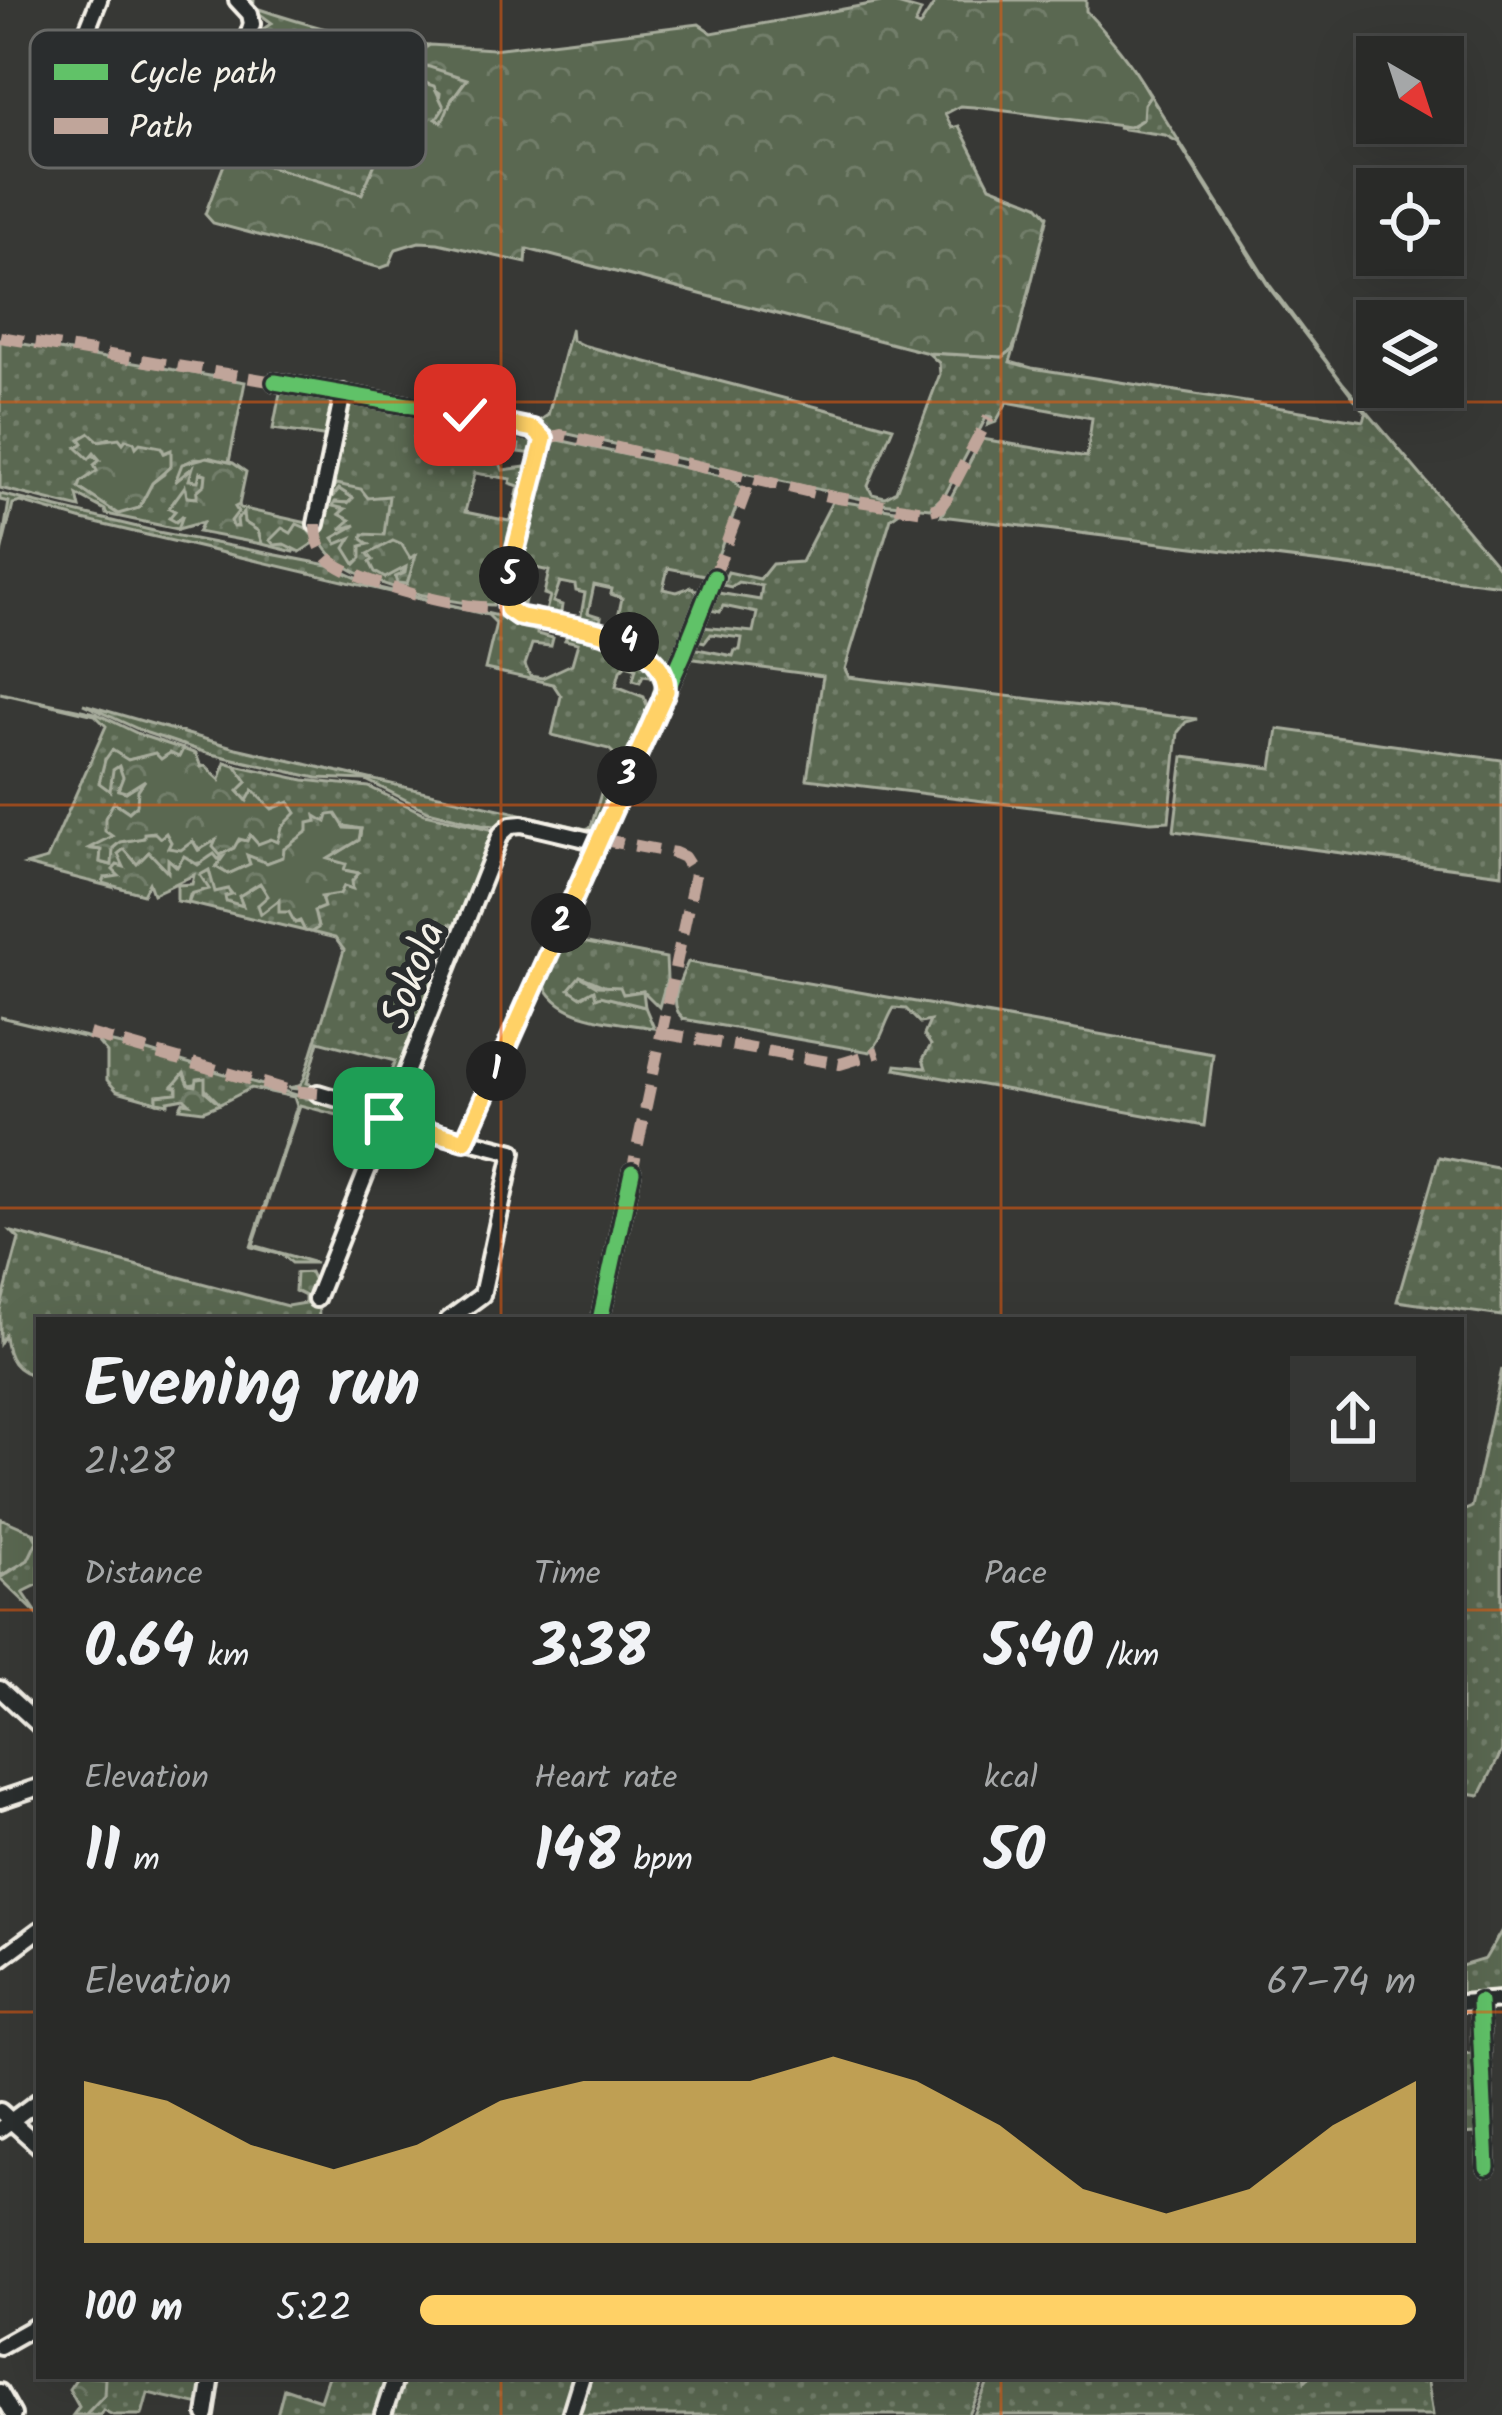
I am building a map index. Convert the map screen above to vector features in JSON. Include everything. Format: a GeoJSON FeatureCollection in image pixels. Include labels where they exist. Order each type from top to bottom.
{"type":"FeatureCollection","features":[{"type":"Feature","properties":{"kind":"street"},"geometry":{"type":"LineString","coordinates":[[87,30],[99,0]]}},
{"type":"Feature","properties":{"kind":"street"},"geometry":{"type":"LineString","coordinates":[[237,0],[250,14],[250,30]]}},
{"type":"Feature","properties":{"kind":"street"},"geometry":{"type":"LineString","coordinates":[[275,382],[541,434],[544,446],[505,590],[506,606],[518,616],[642,647],[661,667],[666,691]]}},
{"type":"Feature","properties":{"kind":"street"},"geometry":{"type":"LineString","coordinates":[[316,524],[343,393]]}},
{"type":"Feature","properties":{"kind":"street"},"geometry":{"type":"LineString","coordinates":[[465,1141],[714,577]]}},
{"type":"Feature","properties":{"kind":"street","name":"Sokola"},"geometry":{"type":"LineString","coordinates":[[316,1299],[503,831],[528,824],[598,840]]}},
{"type":"Feature","properties":{"kind":"street"},"geometry":{"type":"LineString","coordinates":[[318,1094],[370,1109],[388,1120],[513,1152],[482,1295],[452,1317]]}},
{"type":"Feature","properties":{"kind":"street"},"geometry":{"type":"LineString","coordinates":[[601,1317],[632,1172]]}},
{"type":"Feature","properties":{"kind":"street"},"geometry":{"type":"LineString","coordinates":[[0,1689],[36,1722]]}},
{"type":"Feature","properties":{"kind":"street"},"geometry":{"type":"LineString","coordinates":[[0,1800],[36,1788]]}},
{"type":"Feature","properties":{"kind":"street"},"geometry":{"type":"LineString","coordinates":[[0,1959],[36,1932]]}},
{"type":"Feature","properties":{"kind":"street"},"geometry":{"type":"LineString","coordinates":[[1464,2002],[1502,2000]]}},
{"type":"Feature","properties":{"kind":"street"},"geometry":{"type":"LineString","coordinates":[[1479,2002],[1487,2167]]}},
{"type":"Feature","properties":{"kind":"street"},"geometry":{"type":"LineString","coordinates":[[36,2102],[4,2120],[36,2144]]}},
{"type":"Feature","properties":{"kind":"street"},"geometry":{"type":"LineString","coordinates":[[0,2346],[36,2326]]}},
{"type":"Feature","properties":{"kind":"street"},"geometry":{"type":"LineString","coordinates":[[206,2415],[212,2379]]}},
{"type":"Feature","properties":{"kind":"street"},"geometry":{"type":"LineString","coordinates":[[383,2415],[395,2379]]}},
{"type":"Feature","properties":{"kind":"street"},"geometry":{"type":"LineString","coordinates":[[569,2415],[581,2379]]}},
{"type":"Feature","properties":{"kind":"street"},"geometry":{"type":"LineString","coordinates":[[0,2392],[13,2415]]}},
{"type":"Feature","properties":{"kind":"green space"},"geometry":{"type":"Polygon","coordinates":[[[254,0],[253,7],[332,30],[262,30],[272,23],[245,3],[254,0]]]}},
{"type":"Feature","properties":{"kind":"green space"},"geometry":{"type":"Polygon","coordinates":[[[931,0],[1086,0],[1086,11],[1150,95],[1143,119],[1129,127],[960,106],[945,114],[952,128],[959,126],[990,186],[1038,205],[1048,216],[1018,336],[1003,357],[928,353],[527,249],[526,263],[419,242],[396,249],[389,265],[381,268],[213,223],[205,214],[223,168],[275,168],[362,194],[373,168],[426,168],[426,84],[434,86],[444,107],[436,119],[442,122],[467,79],[426,66],[430,45],[493,49],[699,24],[712,33],[887,1],[921,11],[915,25],[919,27],[934,4],[931,0]]]}},
{"type":"Feature","properties":{"kind":"green space"},"geometry":{"type":"Polygon","coordinates":[[[426,49],[467,78],[443,122],[436,119],[440,93],[426,83],[426,49]]]}},
{"type":"Feature","properties":{"kind":"green space"},"geometry":{"type":"Polygon","coordinates":[[[1150,95],[1271,287],[1356,401],[1270,289],[1178,142],[1165,135],[1117,128],[1143,119],[1150,95]]]}},
{"type":"Feature","properties":{"kind":"green space"},"geometry":{"type":"Polygon","coordinates":[[[274,168],[373,168],[362,195],[274,168]]]}},
{"type":"Feature","properties":{"kind":"green space"},"geometry":{"type":"Polygon","coordinates":[[[571,328],[572,340],[582,345],[893,427],[868,486],[872,494],[885,497],[896,491],[940,374],[939,363],[928,353],[1003,357],[1015,346],[1010,362],[1032,368],[1364,421],[1361,408],[1502,571],[1502,585],[941,516],[982,439],[1087,457],[1092,418],[1007,402],[996,422],[988,425],[992,417],[987,416],[945,495],[930,508],[880,503],[548,433],[535,424],[548,415],[571,328]]]}},
{"type":"Feature","properties":{"kind":"green space"},"geometry":{"type":"Polygon","coordinates":[[[0,340],[245,382],[229,462],[196,458],[182,465],[177,480],[195,466],[206,474],[198,498],[187,497],[186,488],[184,519],[178,529],[106,514],[77,495],[80,508],[0,488],[0,340]],[[110,438],[78,447],[100,460],[98,471],[79,488],[118,513],[139,508],[152,483],[164,474],[164,453],[110,438]]]}},
{"type":"Feature","properties":{"kind":"green space"},"geometry":{"type":"Polygon","coordinates":[[[281,388],[328,394],[336,400],[330,437],[273,429],[281,388]]]}},
{"type":"Feature","properties":{"kind":"green space"},"geometry":{"type":"Polygon","coordinates":[[[347,398],[454,419],[441,459],[468,465],[477,427],[473,423],[539,438],[536,454],[518,452],[519,445],[501,441],[498,448],[491,446],[489,454],[498,458],[503,470],[525,467],[533,472],[523,507],[514,508],[519,486],[510,483],[511,479],[475,473],[465,512],[520,519],[500,595],[493,605],[394,587],[345,566],[328,551],[319,522],[347,398]],[[339,489],[353,498],[334,506],[347,509],[358,524],[334,539],[352,537],[360,546],[368,498],[339,489]],[[392,544],[374,561],[388,573],[406,567],[397,583],[411,567],[410,558],[392,544]]]}},
{"type":"Feature","properties":{"kind":"green space"},"geometry":{"type":"Polygon","coordinates":[[[90,433],[99,441],[119,438],[136,447],[140,443],[161,447],[164,453],[171,450],[171,466],[152,483],[139,508],[118,514],[79,488],[97,471],[94,465],[100,460],[94,453],[89,459],[77,448],[83,443],[80,439],[90,433]]]}},
{"type":"Feature","properties":{"kind":"green space"},"geometry":{"type":"Polygon","coordinates":[[[554,439],[731,478],[743,490],[710,576],[668,568],[663,589],[677,592],[691,587],[700,600],[668,674],[620,632],[625,614],[619,612],[622,598],[611,594],[612,589],[594,585],[588,613],[601,617],[599,628],[580,621],[585,593],[576,591],[575,585],[560,582],[553,602],[562,605],[560,619],[545,615],[549,571],[528,566],[524,604],[518,603],[512,588],[510,596],[520,614],[506,597],[548,444],[554,439]]]}},
{"type":"Feature","properties":{"kind":"green space"},"geometry":{"type":"Polygon","coordinates":[[[207,457],[233,463],[246,472],[235,507],[238,512],[231,521],[238,527],[237,519],[243,513],[244,522],[258,531],[262,544],[198,532],[203,522],[178,529],[183,515],[176,522],[169,518],[175,511],[169,508],[185,486],[187,497],[197,498],[205,484],[206,474],[200,472],[198,481],[189,480],[193,467],[175,482],[182,464],[207,457]]]}},
{"type":"Feature","properties":{"kind":"green space"},"geometry":{"type":"Polygon","coordinates":[[[336,484],[361,489],[368,498],[389,496],[384,535],[363,534],[369,544],[361,546],[361,558],[355,564],[345,548],[351,538],[337,544],[333,538],[356,525],[340,529],[350,520],[339,514],[345,509],[333,506],[353,498],[339,489],[333,496],[330,493],[336,484]]]}},
{"type":"Feature","properties":{"kind":"green space"},"geometry":{"type":"Polygon","coordinates":[[[0,494],[158,532],[328,565],[379,588],[537,625],[537,634],[553,638],[551,646],[532,644],[525,665],[530,676],[542,678],[572,664],[578,643],[565,640],[569,632],[629,645],[649,657],[660,684],[653,694],[656,685],[651,676],[643,675],[640,682],[633,680],[636,668],[626,665],[620,671],[616,686],[644,697],[648,708],[598,830],[587,835],[485,825],[428,811],[366,780],[317,778],[207,753],[83,704],[236,748],[586,829],[591,827],[613,753],[552,735],[561,696],[553,684],[485,669],[496,623],[488,615],[21,502],[13,504],[0,557],[9,502],[0,500],[0,494]]]}},
{"type":"Feature","properties":{"kind":"green space"},"geometry":{"type":"Polygon","coordinates":[[[833,500],[901,511],[891,518],[845,669],[849,677],[1197,719],[1186,722],[1178,732],[1169,821],[807,779],[823,676],[687,658],[692,648],[733,656],[740,650],[742,638],[711,634],[705,642],[696,640],[702,627],[753,632],[757,613],[723,606],[720,612],[710,610],[718,593],[760,600],[762,586],[722,585],[728,572],[760,579],[772,564],[801,562],[833,500]]]}},
{"type":"Feature","properties":{"kind":"green space"},"geometry":{"type":"Polygon","coordinates":[[[239,505],[312,524],[317,541],[292,534],[285,544],[296,547],[294,552],[262,544],[258,531],[244,522],[233,528],[231,520],[239,505]]]}},
{"type":"Feature","properties":{"kind":"green space"},"geometry":{"type":"Polygon","coordinates":[[[297,524],[317,541],[300,552],[270,540],[282,528],[291,533],[297,524]]]}},
{"type":"Feature","properties":{"kind":"green space"},"geometry":{"type":"Polygon","coordinates":[[[393,541],[410,558],[416,555],[407,584],[397,583],[395,577],[405,573],[406,567],[385,578],[370,562],[368,554],[393,541]]]}},
{"type":"Feature","properties":{"kind":"green space"},"geometry":{"type":"Polygon","coordinates":[[[0,693],[95,713],[183,749],[179,758],[161,759],[154,754],[105,759],[104,773],[120,766],[124,777],[118,789],[126,792],[148,777],[137,805],[129,812],[115,803],[113,836],[92,849],[101,850],[100,862],[111,865],[113,848],[143,838],[143,833],[166,833],[171,842],[193,841],[198,850],[219,838],[225,850],[250,834],[285,802],[272,809],[253,791],[247,802],[238,790],[247,782],[235,765],[304,780],[369,787],[425,814],[499,831],[459,927],[450,924],[448,931],[456,935],[433,997],[399,1078],[382,1104],[363,1100],[383,1092],[395,1061],[319,1041],[307,1083],[313,1085],[309,1090],[288,1088],[299,1086],[304,1079],[344,950],[335,938],[311,932],[318,927],[314,911],[358,873],[327,859],[359,840],[361,829],[318,821],[301,840],[284,849],[284,857],[267,863],[248,857],[250,864],[228,874],[216,867],[219,859],[178,867],[169,860],[169,873],[148,853],[137,865],[124,862],[116,879],[106,878],[112,887],[26,865],[47,859],[106,726],[95,715],[0,693]]]}},
{"type":"Feature","properties":{"kind":"green space"},"geometry":{"type":"Polygon","coordinates":[[[1278,729],[1502,760],[1502,874],[1174,831],[1183,757],[1272,768],[1278,729]]]}},
{"type":"Feature","properties":{"kind":"green space"},"geometry":{"type":"Polygon","coordinates":[[[183,749],[196,754],[201,767],[220,780],[225,762],[235,765],[247,782],[238,791],[247,801],[253,790],[272,809],[289,802],[296,813],[282,827],[278,842],[271,839],[258,844],[250,835],[220,855],[213,847],[216,840],[199,850],[193,841],[181,850],[168,848],[171,842],[166,833],[160,838],[154,832],[144,833],[144,838],[113,848],[112,865],[100,862],[101,850],[89,848],[112,836],[105,831],[105,818],[114,802],[129,812],[137,805],[138,790],[145,780],[126,792],[118,790],[123,777],[119,766],[113,770],[110,791],[99,783],[112,750],[128,760],[155,753],[161,759],[170,753],[179,757],[183,749]]]}},
{"type":"Feature","properties":{"kind":"green space"},"geometry":{"type":"Polygon","coordinates":[[[336,814],[345,828],[361,829],[359,840],[328,859],[359,873],[352,881],[353,889],[344,886],[340,894],[321,897],[324,907],[314,911],[318,928],[311,932],[300,921],[295,923],[289,912],[279,912],[279,900],[261,914],[258,905],[268,896],[260,883],[239,896],[243,906],[226,901],[225,896],[232,894],[228,889],[215,892],[209,870],[200,875],[209,889],[190,894],[188,903],[177,901],[177,885],[192,884],[194,875],[153,894],[149,883],[143,894],[103,883],[105,878],[119,876],[113,870],[117,865],[124,867],[118,854],[124,849],[137,864],[149,852],[168,872],[168,859],[177,867],[184,856],[198,865],[214,854],[223,857],[216,867],[228,874],[250,864],[247,855],[267,863],[283,857],[284,849],[308,831],[308,823],[317,821],[316,816],[326,822],[328,815],[336,814]]]}},
{"type":"Feature","properties":{"kind":"green space"},"geometry":{"type":"Polygon","coordinates":[[[210,870],[242,905],[239,896],[260,883],[268,896],[260,913],[279,899],[305,931],[188,903],[199,875],[210,870]]]}},
{"type":"Feature","properties":{"kind":"green space"},"geometry":{"type":"Polygon","coordinates":[[[561,938],[666,958],[667,979],[659,1007],[643,991],[623,994],[580,976],[601,996],[645,1007],[654,1028],[589,1017],[560,1004],[542,980],[561,938]]]}},
{"type":"Feature","properties":{"kind":"green space"},"geometry":{"type":"Polygon","coordinates":[[[688,962],[1213,1054],[1204,1126],[895,1069],[896,1065],[926,1068],[923,1059],[931,1045],[924,1035],[930,1021],[920,1023],[906,1009],[894,1008],[870,1052],[683,1019],[675,999],[688,962]]]}},
{"type":"Feature","properties":{"kind":"green space"},"geometry":{"type":"Polygon","coordinates":[[[580,976],[597,986],[620,987],[623,994],[643,991],[645,1007],[596,998],[594,990],[581,997],[569,989],[580,976]]]}},
{"type":"Feature","properties":{"kind":"green space"},"geometry":{"type":"Polygon","coordinates":[[[0,1017],[147,1051],[375,1118],[374,1139],[367,1136],[360,1121],[300,1105],[253,1245],[316,1263],[292,1263],[283,1255],[251,1247],[297,1106],[294,1097],[251,1088],[220,1104],[199,1083],[157,1095],[157,1102],[117,1091],[107,1080],[107,1053],[96,1040],[0,1017]]]}},
{"type":"Feature","properties":{"kind":"green space"},"geometry":{"type":"Polygon","coordinates":[[[184,1073],[189,1085],[196,1086],[197,1079],[205,1078],[205,1091],[220,1104],[203,1111],[180,1108],[183,1102],[189,1103],[184,1098],[157,1102],[157,1095],[177,1093],[173,1086],[184,1073]]]}},
{"type":"Feature","properties":{"kind":"green space"},"geometry":{"type":"Polygon","coordinates":[[[1439,1157],[1502,1169],[1502,1316],[1397,1301],[1439,1157]]]}},
{"type":"Feature","properties":{"kind":"green space"},"geometry":{"type":"Polygon","coordinates":[[[12,1232],[287,1306],[305,1303],[305,1296],[295,1291],[296,1273],[310,1272],[318,1289],[319,1317],[36,1317],[36,1376],[14,1363],[5,1335],[0,1343],[0,1310],[19,1239],[12,1232]]]}},
{"type":"Feature","properties":{"kind":"green space"},"geometry":{"type":"Polygon","coordinates":[[[1502,1369],[1502,1751],[1480,1795],[1464,1792],[1464,1511],[1472,1507],[1502,1369]]]}},
{"type":"Feature","properties":{"kind":"green space"},"geometry":{"type":"Polygon","coordinates":[[[0,1518],[32,1532],[36,1543],[28,1560],[0,1576],[0,1518]]]}},
{"type":"Feature","properties":{"kind":"green space"},"geometry":{"type":"Polygon","coordinates":[[[36,1543],[36,1586],[23,1592],[36,1613],[0,1578],[28,1560],[36,1543]]]}},
{"type":"Feature","properties":{"kind":"green space"},"geometry":{"type":"Polygon","coordinates":[[[1502,1930],[1502,2005],[1464,2007],[1464,1965],[1485,1959],[1502,1930]]]}},
{"type":"Feature","properties":{"kind":"green space"},"geometry":{"type":"Polygon","coordinates":[[[1472,2053],[1476,2133],[1464,2134],[1464,2054],[1472,2053]]]}},
{"type":"Feature","properties":{"kind":"green space"},"geometry":{"type":"Polygon","coordinates":[[[76,2379],[105,2379],[104,2395],[85,2415],[73,2415],[79,2407],[69,2389],[76,2379]]]}},
{"type":"Feature","properties":{"kind":"green space"},"geometry":{"type":"Polygon","coordinates":[[[103,2379],[206,2379],[204,2406],[148,2393],[142,2415],[113,2415],[103,2410],[100,2415],[85,2415],[104,2395],[103,2379]]]}},
{"type":"Feature","properties":{"kind":"green space"},"geometry":{"type":"Polygon","coordinates":[[[327,2379],[391,2379],[380,2415],[277,2415],[284,2388],[320,2400],[327,2379]]]}},
{"type":"Feature","properties":{"kind":"green space"},"geometry":{"type":"Polygon","coordinates":[[[400,2379],[577,2379],[565,2415],[388,2415],[400,2379]]]}},
{"type":"Feature","properties":{"kind":"green space"},"geometry":{"type":"Polygon","coordinates":[[[586,2379],[985,2379],[969,2415],[575,2415],[586,2379]]]}},
{"type":"Feature","properties":{"kind":"green space"},"geometry":{"type":"Polygon","coordinates":[[[990,2379],[1427,2379],[1433,2415],[974,2415],[990,2379]]]}},
{"type":"Feature","properties":{"kind":"marked path"},"geometry":{"type":"LineString","coordinates":[[0,337],[275,382]]}},
{"type":"Feature","properties":{"kind":"marked path"},"geometry":{"type":"LineString","coordinates":[[544,439],[561,435],[837,498],[925,511],[939,508],[946,499],[989,417]]}},
{"type":"Feature","properties":{"kind":"marked path"},"geometry":{"type":"LineString","coordinates":[[714,577],[750,480]]}},
{"type":"Feature","properties":{"kind":"marked path"},"geometry":{"type":"LineString","coordinates":[[316,524],[328,558],[361,577],[442,601],[506,606]]}},
{"type":"Feature","properties":{"kind":"marked path"},"geometry":{"type":"LineString","coordinates":[[599,839],[675,853],[684,857],[695,874],[632,1172]]}},
{"type":"Feature","properties":{"kind":"marked path"},"geometry":{"type":"LineString","coordinates":[[661,1033],[840,1064],[879,1052]]}},
{"type":"Feature","properties":{"kind":"marked path"},"geometry":{"type":"LineString","coordinates":[[89,1034],[291,1091],[318,1093]]}},
{"type":"Feature","properties":{"kind":"cycle path"},"geometry":{"type":"LineString","coordinates":[[275,382],[465,415],[541,434],[544,446],[504,590],[506,606],[518,616],[631,644],[662,671],[666,691]]}},
{"type":"Feature","properties":{"kind":"cycle path"},"geometry":{"type":"LineString","coordinates":[[465,1141],[714,577]]}},
{"type":"Feature","properties":{"kind":"cycle path"},"geometry":{"type":"LineString","coordinates":[[601,1317],[632,1172]]}},
{"type":"Feature","properties":{"kind":"cycle path"},"geometry":{"type":"LineString","coordinates":[[1479,2002],[1487,2167]]}},
{"type":"Feature","properties":{"kind":"route"},"geometry":{"type":"LineString","coordinates":[[384,1118],[465,1141],[666,691],[661,667],[642,647],[518,616],[508,609],[503,598],[544,439],[533,429],[465,415]]}}]}
